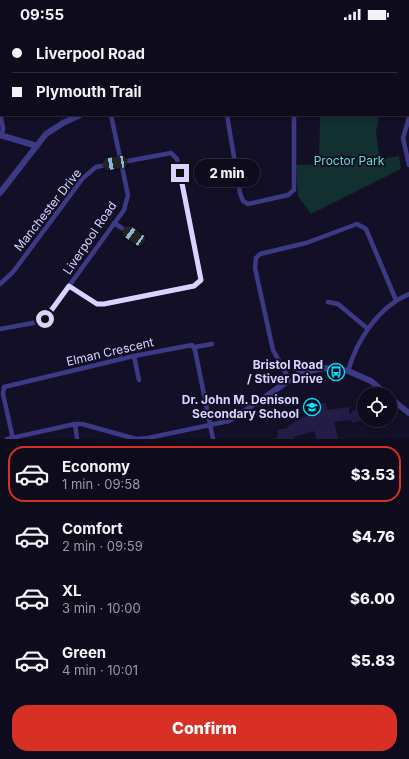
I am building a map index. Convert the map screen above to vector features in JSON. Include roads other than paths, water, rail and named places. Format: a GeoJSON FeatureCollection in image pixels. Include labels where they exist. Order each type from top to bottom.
{"type":"FeatureCollection","features":[{"type":"Feature","properties":{"kind":"street"},"geometry":{"type":"LineString","coordinates":[[1,116],[3,128],[1,134],[37,146]]}},
{"type":"Feature","properties":{"kind":"street","name":"Liverpool Road"},"geometry":{"type":"LineString","coordinates":[[0,329],[33,323],[45,319],[124,210],[128,195],[111,116]]}},
{"type":"Feature","properties":{"kind":"street"},"geometry":{"type":"LineString","coordinates":[[227,116],[240,193],[244,201],[248,204],[288,195],[294,190],[294,116]]}},
{"type":"Feature","properties":{"kind":"street"},"geometry":{"type":"LineString","coordinates":[[0,193],[46,134],[70,117]]}},
{"type":"Feature","properties":{"kind":"street"},"geometry":{"type":"LineString","coordinates":[[409,118],[403,138],[409,165]]}},
{"type":"Feature","properties":{"kind":"street","name":"Manchester Drive"},"geometry":{"type":"LineString","coordinates":[[0,284],[13,272],[83,178],[96,167],[171,153],[177,159],[201,280],[194,286],[104,304],[97,304],[69,286]]}},
{"type":"Feature","properties":{"kind":"street"},"geometry":{"type":"LineString","coordinates":[[114,223],[134,236]]}},
{"type":"Feature","properties":{"kind":"street"},"geometry":{"type":"LineString","coordinates":[[289,379],[273,350],[255,268],[256,258],[260,254],[306,243],[357,224],[366,228],[396,300]]}},
{"type":"Feature","properties":{"kind":"street"},"geometry":{"type":"LineString","coordinates":[[348,371],[354,352],[368,329],[396,300],[409,294]]}},
{"type":"Feature","properties":{"kind":"street"},"geometry":{"type":"LineString","coordinates":[[328,302],[338,304],[368,329]]}},
{"type":"Feature","properties":{"kind":"street","name":"Elman Crescent"},"geometry":{"type":"LineString","coordinates":[[13,438],[3,394],[4,387],[134,356],[192,345],[195,347],[212,344]]}},
{"type":"Feature","properties":{"kind":"street"},"geometry":{"type":"LineString","coordinates":[[195,347],[213,439]]}},
{"type":"Feature","properties":{"kind":"street"},"geometry":{"type":"LineString","coordinates":[[134,356],[138,380]]}},
{"type":"Feature","properties":{"kind":"street"},"geometry":{"type":"LineString","coordinates":[[7,439],[75,424],[82,424],[136,439],[148,438],[228,421],[299,373],[324,368],[348,371],[371,381],[378,387]]}},
{"type":"Feature","properties":{"kind":"street"},"geometry":{"type":"LineString","coordinates":[[397,404],[409,413]]}},
{"type":"Feature","properties":{"kind":"street"},"geometry":{"type":"LineString","coordinates":[[75,424],[77,439]]}},
{"type":"Feature","properties":{"kind":"place","name":"Bristol Road / Stiver Drive"},"geometry":{"type":"Point","coordinates":[336,372]}},
{"type":"Feature","properties":{"kind":"place","name":"Dr. John M. Denison Secondary School"},"geometry":{"type":"Point","coordinates":[312,407]}},
{"type":"Feature","properties":{"kind":"park label","name":"Proctor Park"},"geometry":{"type":"Point","coordinates":[349,161]}}]}
